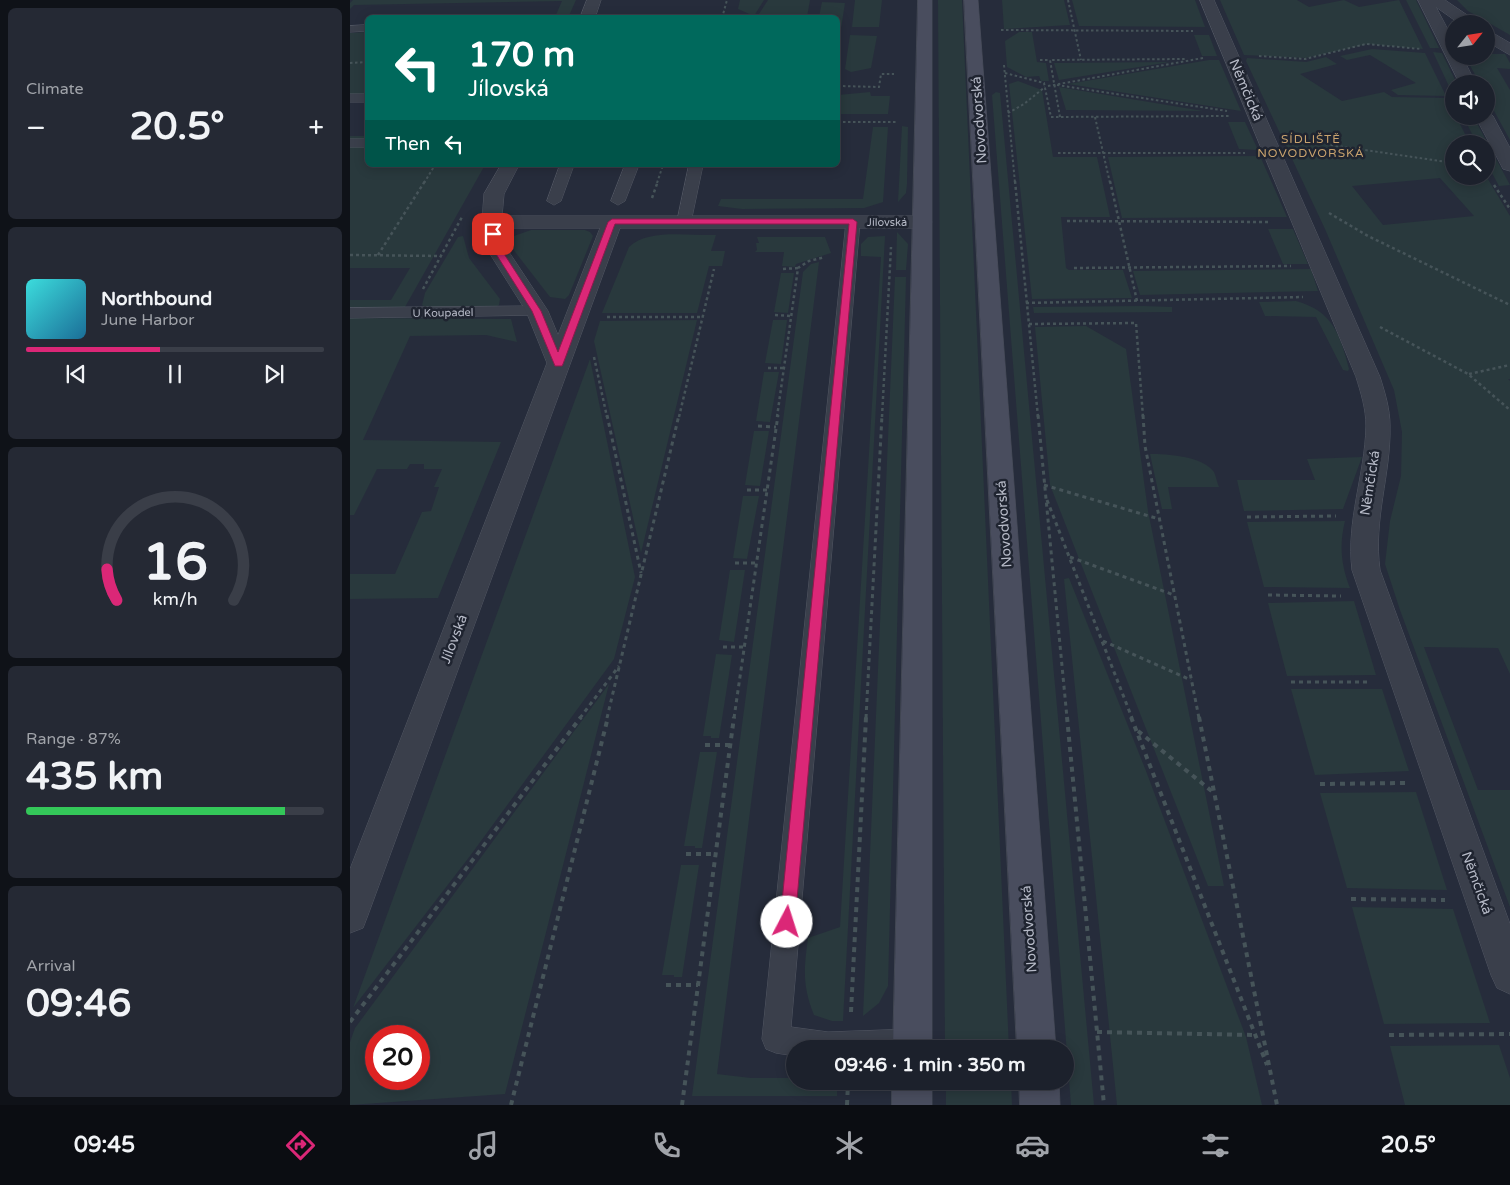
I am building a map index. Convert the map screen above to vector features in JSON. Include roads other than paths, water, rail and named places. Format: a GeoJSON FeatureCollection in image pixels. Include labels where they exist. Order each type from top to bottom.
{"type":"FeatureCollection","features":[{"type":"Feature","properties":{"kind":"main road"},"geometry":{"type":"LineString","coordinates":[[912,1040],[925,0]]}},
{"type":"Feature","properties":{"kind":"main road","name":"Novodvorská"},"geometry":{"type":"LineString","coordinates":[[972,0],[1036,1040]]}},
{"type":"Feature","properties":{"kind":"main road"},"geometry":{"type":"LineString","coordinates":[[912,1090],[912,1105]]}},
{"type":"Feature","properties":{"kind":"main road"},"geometry":{"type":"LineString","coordinates":[[1039,1090],[1040,1105]]}},
{"type":"Feature","properties":{"kind":"street"},"geometry":{"type":"LineString","coordinates":[[587,15],[594,0]]}},
{"type":"Feature","properties":{"kind":"street","name":"Němčická"},"geometry":{"type":"LineString","coordinates":[[1207,0],[1321,266],[1376,402],[1378,426],[1374,462],[1364,516],[1362,551],[1374,596],[1404,682],[1510,975]]}},
{"type":"Feature","properties":{"kind":"street"},"geometry":{"type":"LineString","coordinates":[[1425,0],[1463,75]]}},
{"type":"Feature","properties":{"kind":"street"},"geometry":{"type":"LineString","coordinates":[[1435,0],[1458,15]]}},
{"type":"Feature","properties":{"kind":"street"},"geometry":{"type":"LineString","coordinates":[[1495,40],[1510,50]]}},
{"type":"Feature","properties":{"kind":"street"},"geometry":{"type":"LineString","coordinates":[[1489,125],[1510,165]]}},
{"type":"Feature","properties":{"kind":"street"},"geometry":{"type":"LineString","coordinates":[[509,167],[494,194],[492,222],[495,246],[562,355]]}},
{"type":"Feature","properties":{"kind":"street","name":"Jílovská"},"geometry":{"type":"LineString","coordinates":[[492,222],[615,211],[645,222],[922,222]]}},
{"type":"Feature","properties":{"kind":"street","name":"Jílovská"},"geometry":{"type":"LineString","coordinates":[[350,915],[615,211]]}},
{"type":"Feature","properties":{"kind":"lane"},"geometry":{"type":"LineString","coordinates":[[350,28],[365,28]]}},
{"type":"Feature","properties":{"kind":"lane"},"geometry":{"type":"LineString","coordinates":[[350,98],[365,98]]}},
{"type":"Feature","properties":{"kind":"lane"},"geometry":{"type":"LineString","coordinates":[[350,143],[365,143]]}},
{"type":"Feature","properties":{"kind":"lane"},"geometry":{"type":"LineString","coordinates":[[554,201],[566,167]]}},
{"type":"Feature","properties":{"kind":"lane"},"geometry":{"type":"LineString","coordinates":[[615,211],[631,167]]}},
{"type":"Feature","properties":{"kind":"lane"},"geometry":{"type":"LineString","coordinates":[[684,222],[696,167]]}},
{"type":"Feature","properties":{"kind":"lane"},"geometry":{"type":"LineString","coordinates":[[786,1040],[776,1039],[847,222]]}},
{"type":"Feature","properties":{"kind":"lane","name":"U Koupadel"},"geometry":{"type":"LineString","coordinates":[[350,313],[536,311]]}},
{"type":"Feature","properties":{"kind":"district","name":"SÍDLIŠTĚ NOVODVORSKÁ"},"geometry":{"type":"Point","coordinates":[1311,146]}}]}
